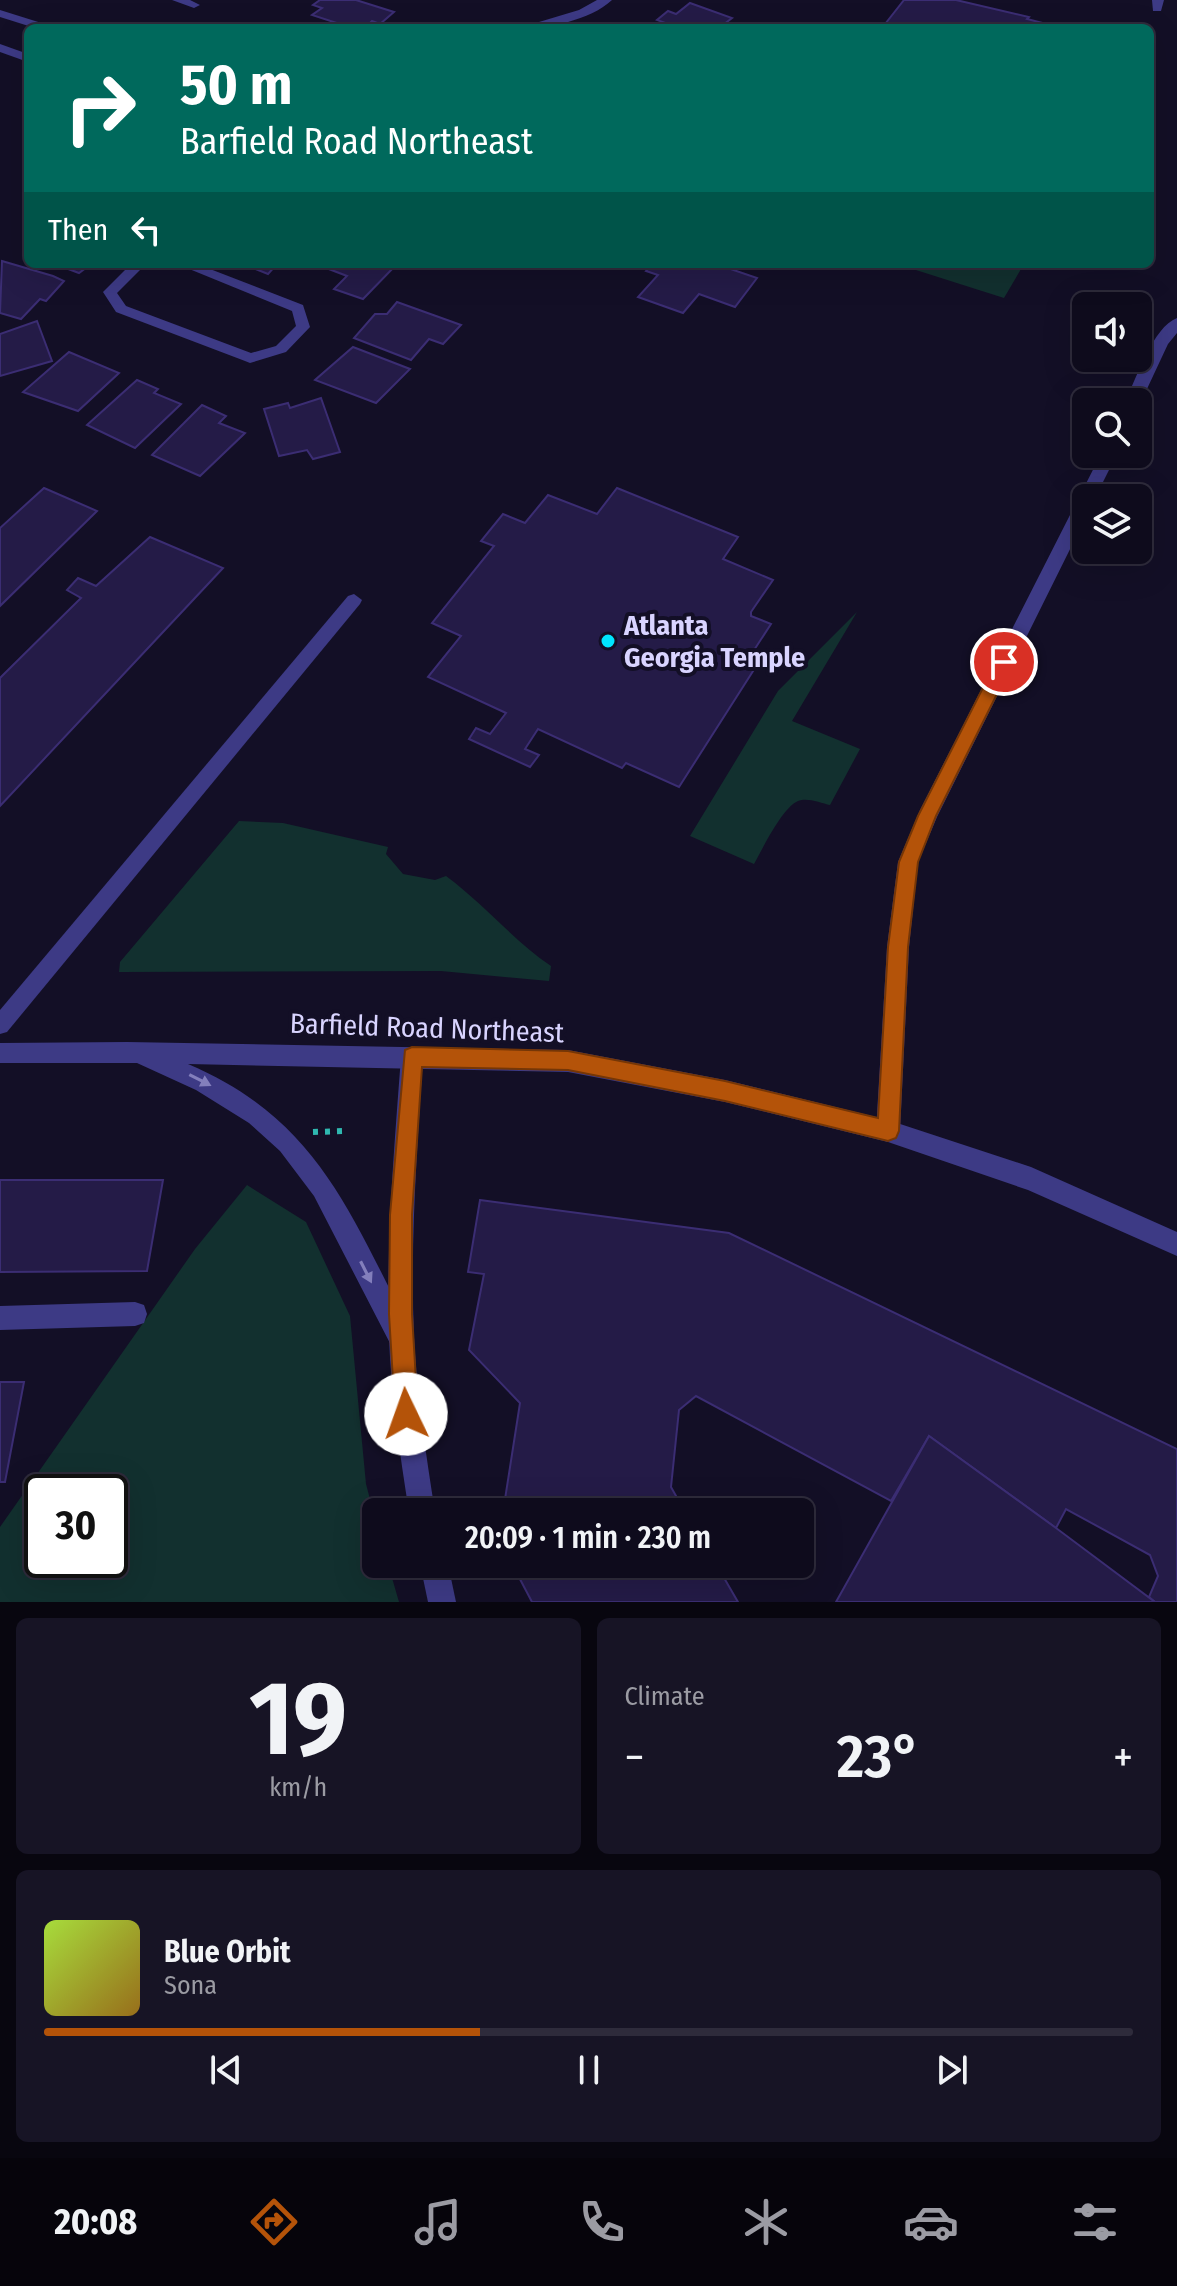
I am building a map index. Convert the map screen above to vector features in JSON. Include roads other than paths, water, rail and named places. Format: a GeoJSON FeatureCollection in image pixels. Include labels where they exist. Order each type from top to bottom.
{"type":"FeatureCollection","features":[{"type":"Feature","properties":{"kind":"street"},"geometry":{"type":"LineString","coordinates":[[540,24],[583,13],[606,0]]}},
{"type":"Feature","properties":{"kind":"street"},"geometry":{"type":"LineString","coordinates":[[1140,388],[1161,342],[1177,323]]}},
{"type":"Feature","properties":{"kind":"street"},"geometry":{"type":"LineString","coordinates":[[888,1131],[898,947],[908,862],[927,816],[1102,468]]}},
{"type":"Feature","properties":{"kind":"street"},"geometry":{"type":"LineString","coordinates":[[127,1052],[182,1070],[215,1088],[286,1141],[318,1182],[341,1221],[402,1340]]}},
{"type":"Feature","properties":{"kind":"street","name":"Barfield Road Northeast"},"geometry":{"type":"LineString","coordinates":[[0,1053],[127,1052],[568,1061],[725,1091],[888,1131],[1031,1179],[1177,1244]]}},
{"type":"Feature","properties":{"kind":"street"},"geometry":{"type":"LineString","coordinates":[[412,1057],[401,1215],[402,1340],[406,1414],[420,1498]]}},
{"type":"Feature","properties":{"kind":"street"},"geometry":{"type":"LineString","coordinates":[[0,1318],[135,1314]]}},
{"type":"Feature","properties":{"kind":"street"},"geometry":{"type":"LineString","coordinates":[[437,1578],[442,1602]]}},
{"type":"Feature","properties":{"kind":"lane"},"geometry":{"type":"LineString","coordinates":[[178,0],[194,5]]}},
{"type":"Feature","properties":{"kind":"lane"},"geometry":{"type":"LineString","coordinates":[[0,13],[35,24]]}},
{"type":"Feature","properties":{"kind":"lane"},"geometry":{"type":"LineString","coordinates":[[52,24],[58,18]]}},
{"type":"Feature","properties":{"kind":"lane"},"geometry":{"type":"LineString","coordinates":[[0,48],[24,57]]}},
{"type":"Feature","properties":{"kind":"lane"},"geometry":{"type":"LineString","coordinates":[[135,268],[110,292],[121,309],[250,358],[281,349],[303,327],[298,308],[194,268]]}},
{"type":"Feature","properties":{"kind":"lane"},"geometry":{"type":"LineString","coordinates":[[0,1025],[354,600]]}},
{"type":"Feature","properties":{"kind":"place","name":"Atlanta Georgia Temple"},"geometry":{"type":"Point","coordinates":[608,641]}}]}
